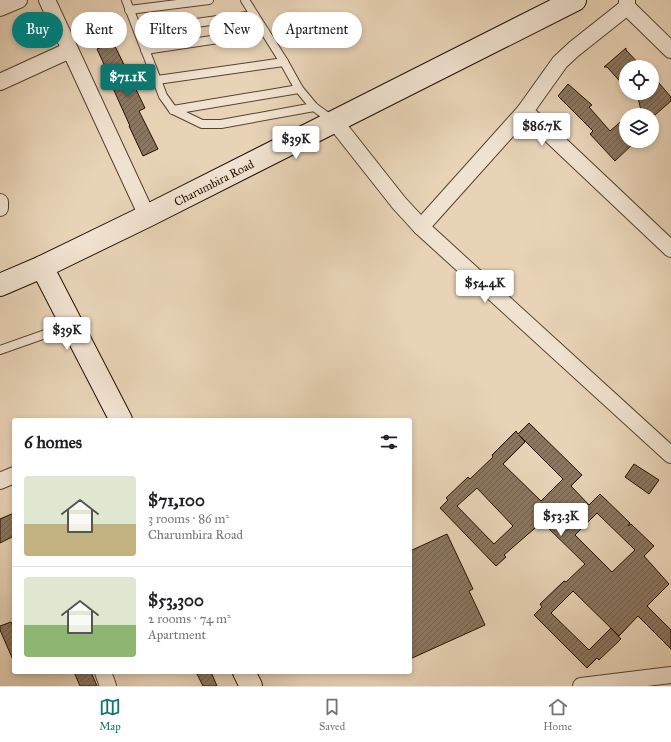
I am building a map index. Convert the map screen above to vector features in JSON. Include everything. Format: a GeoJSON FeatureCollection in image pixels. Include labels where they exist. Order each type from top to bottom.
{"type":"FeatureCollection","features":[{"type":"Feature","properties":{"kind":"street"},"geometry":{"type":"LineString","coordinates":[[0,8],[19,0]]}},
{"type":"Feature","properties":{"kind":"street"},"geometry":{"type":"LineString","coordinates":[[47,0],[147,216]]}},
{"type":"Feature","properties":{"kind":"street","name":"Charumbira Road"},"geometry":{"type":"LineString","coordinates":[[0,284],[42,266],[147,216],[575,0]]}},
{"type":"Feature","properties":{"kind":"street"},"geometry":{"type":"LineString","coordinates":[[421,227],[525,111],[560,62],[574,48],[627,4],[671,50]]}},
{"type":"Feature","properties":{"kind":"street"},"geometry":{"type":"LineString","coordinates":[[0,82],[70,50]]}},
{"type":"Feature","properties":{"kind":"street"},"geometry":{"type":"LineString","coordinates":[[525,111],[671,249]]}},
{"type":"Feature","properties":{"kind":"street"},"geometry":{"type":"LineString","coordinates":[[335,122],[399,203],[421,227],[671,454]]}},
{"type":"Feature","properties":{"kind":"street"},"geometry":{"type":"LineString","coordinates":[[0,202],[0,208]]}},
{"type":"Feature","properties":{"kind":"street"},"geometry":{"type":"LineString","coordinates":[[42,266],[120,418]]}},
{"type":"Feature","properties":{"kind":"street"},"geometry":{"type":"LineString","coordinates":[[0,480],[12,476]]}},
{"type":"Feature","properties":{"kind":"street"},"geometry":{"type":"LineString","coordinates":[[104,674],[108,686]]}},
{"type":"Feature","properties":{"kind":"street"},"geometry":{"type":"LineString","coordinates":[[245,674],[251,686]]}},
{"type":"Feature","properties":{"kind":"street"},"geometry":{"type":"LineString","coordinates":[[581,686],[671,675]]}},
{"type":"Feature","properties":{"kind":"lane"},"geometry":{"type":"LineString","coordinates":[[126,0],[135,24]]}},
{"type":"Feature","properties":{"kind":"lane"},"geometry":{"type":"LineString","coordinates":[[129,10],[209,0]]}},
{"type":"Feature","properties":{"kind":"lane"},"geometry":{"type":"LineString","coordinates":[[245,0],[252,12]]}},
{"type":"Feature","properties":{"kind":"lane"},"geometry":{"type":"LineString","coordinates":[[314,107],[221,124],[202,124],[173,110],[163,96],[145,50],[265,32],[299,89],[314,107],[335,122]]}},
{"type":"Feature","properties":{"kind":"lane"},"geometry":{"type":"LineString","coordinates":[[157,80],[284,62]]}},
{"type":"Feature","properties":{"kind":"lane"},"geometry":{"type":"LineString","coordinates":[[173,110],[299,89]]}},
{"type":"Feature","properties":{"kind":"lane"},"geometry":{"type":"LineString","coordinates":[[0,350],[72,325]]}},
{"type":"Feature","properties":{"kind":"building"},"geometry":{"type":"Polygon","coordinates":[[[116,48],[145,108],[139,111],[158,149],[143,156],[97,49],[116,48]]]}},
{"type":"Feature","properties":{"kind":"building"},"geometry":{"type":"Polygon","coordinates":[[[626,48],[626,50],[635,60],[619,60],[619,80],[607,67],[604,67],[626,48]]]}},
{"type":"Feature","properties":{"kind":"building"},"geometry":{"type":"Polygon","coordinates":[[[659,83],[671,97],[671,101],[659,112],[659,108],[640,108],[639,100],[659,100],[659,83]]]}},
{"type":"Feature","properties":{"kind":"building"},"geometry":{"type":"Polygon","coordinates":[[[568,84],[592,105],[589,107],[610,131],[619,123],[619,148],[629,148],[615,161],[590,134],[593,131],[558,96],[568,84]]]}},
{"type":"Feature","properties":{"kind":"building"},"geometry":{"type":"Polygon","coordinates":[[[529,423],[582,475],[571,486],[589,505],[600,494],[630,523],[628,526],[631,524],[654,546],[644,556],[669,584],[647,606],[671,630],[671,649],[638,616],[619,636],[612,630],[621,639],[599,660],[597,658],[587,668],[534,615],[542,607],[540,604],[564,581],[566,582],[585,564],[542,522],[504,555],[506,557],[496,566],[440,508],[448,500],[446,498],[468,477],[470,479],[493,457],[492,455],[516,431],[518,434],[529,423]],[[519,435],[525,442],[503,464],[541,501],[563,479],[519,435]],[[477,488],[457,506],[494,544],[513,526],[477,488]],[[597,513],[575,535],[612,572],[635,550],[597,513]],[[573,591],[551,613],[589,650],[611,628],[573,591]]]}},
{"type":"Feature","properties":{"kind":"building"},"geometry":{"type":"Polygon","coordinates":[[[634,464],[659,480],[649,494],[625,477],[634,464]]]}},
{"type":"Feature","properties":{"kind":"building"},"geometry":{"type":"Polygon","coordinates":[[[12,514],[12,537],[0,543],[0,519],[12,514]]]}},
{"type":"Feature","properties":{"kind":"building"},"geometry":{"type":"Polygon","coordinates":[[[447,534],[473,589],[469,591],[485,625],[412,658],[412,550],[447,534]]]}},
{"type":"Feature","properties":{"kind":"building"},"geometry":{"type":"Polygon","coordinates":[[[11,622],[12,624],[12,657],[0,630],[0,626],[11,622]]]}},
{"type":"Feature","properties":{"kind":"building"},"geometry":{"type":"Polygon","coordinates":[[[75,674],[92,674],[97,686],[80,686],[75,674]]]}},
{"type":"Feature","properties":{"kind":"building"},"geometry":{"type":"Polygon","coordinates":[[[197,674],[212,674],[217,686],[203,686],[197,674]]]}}]}
